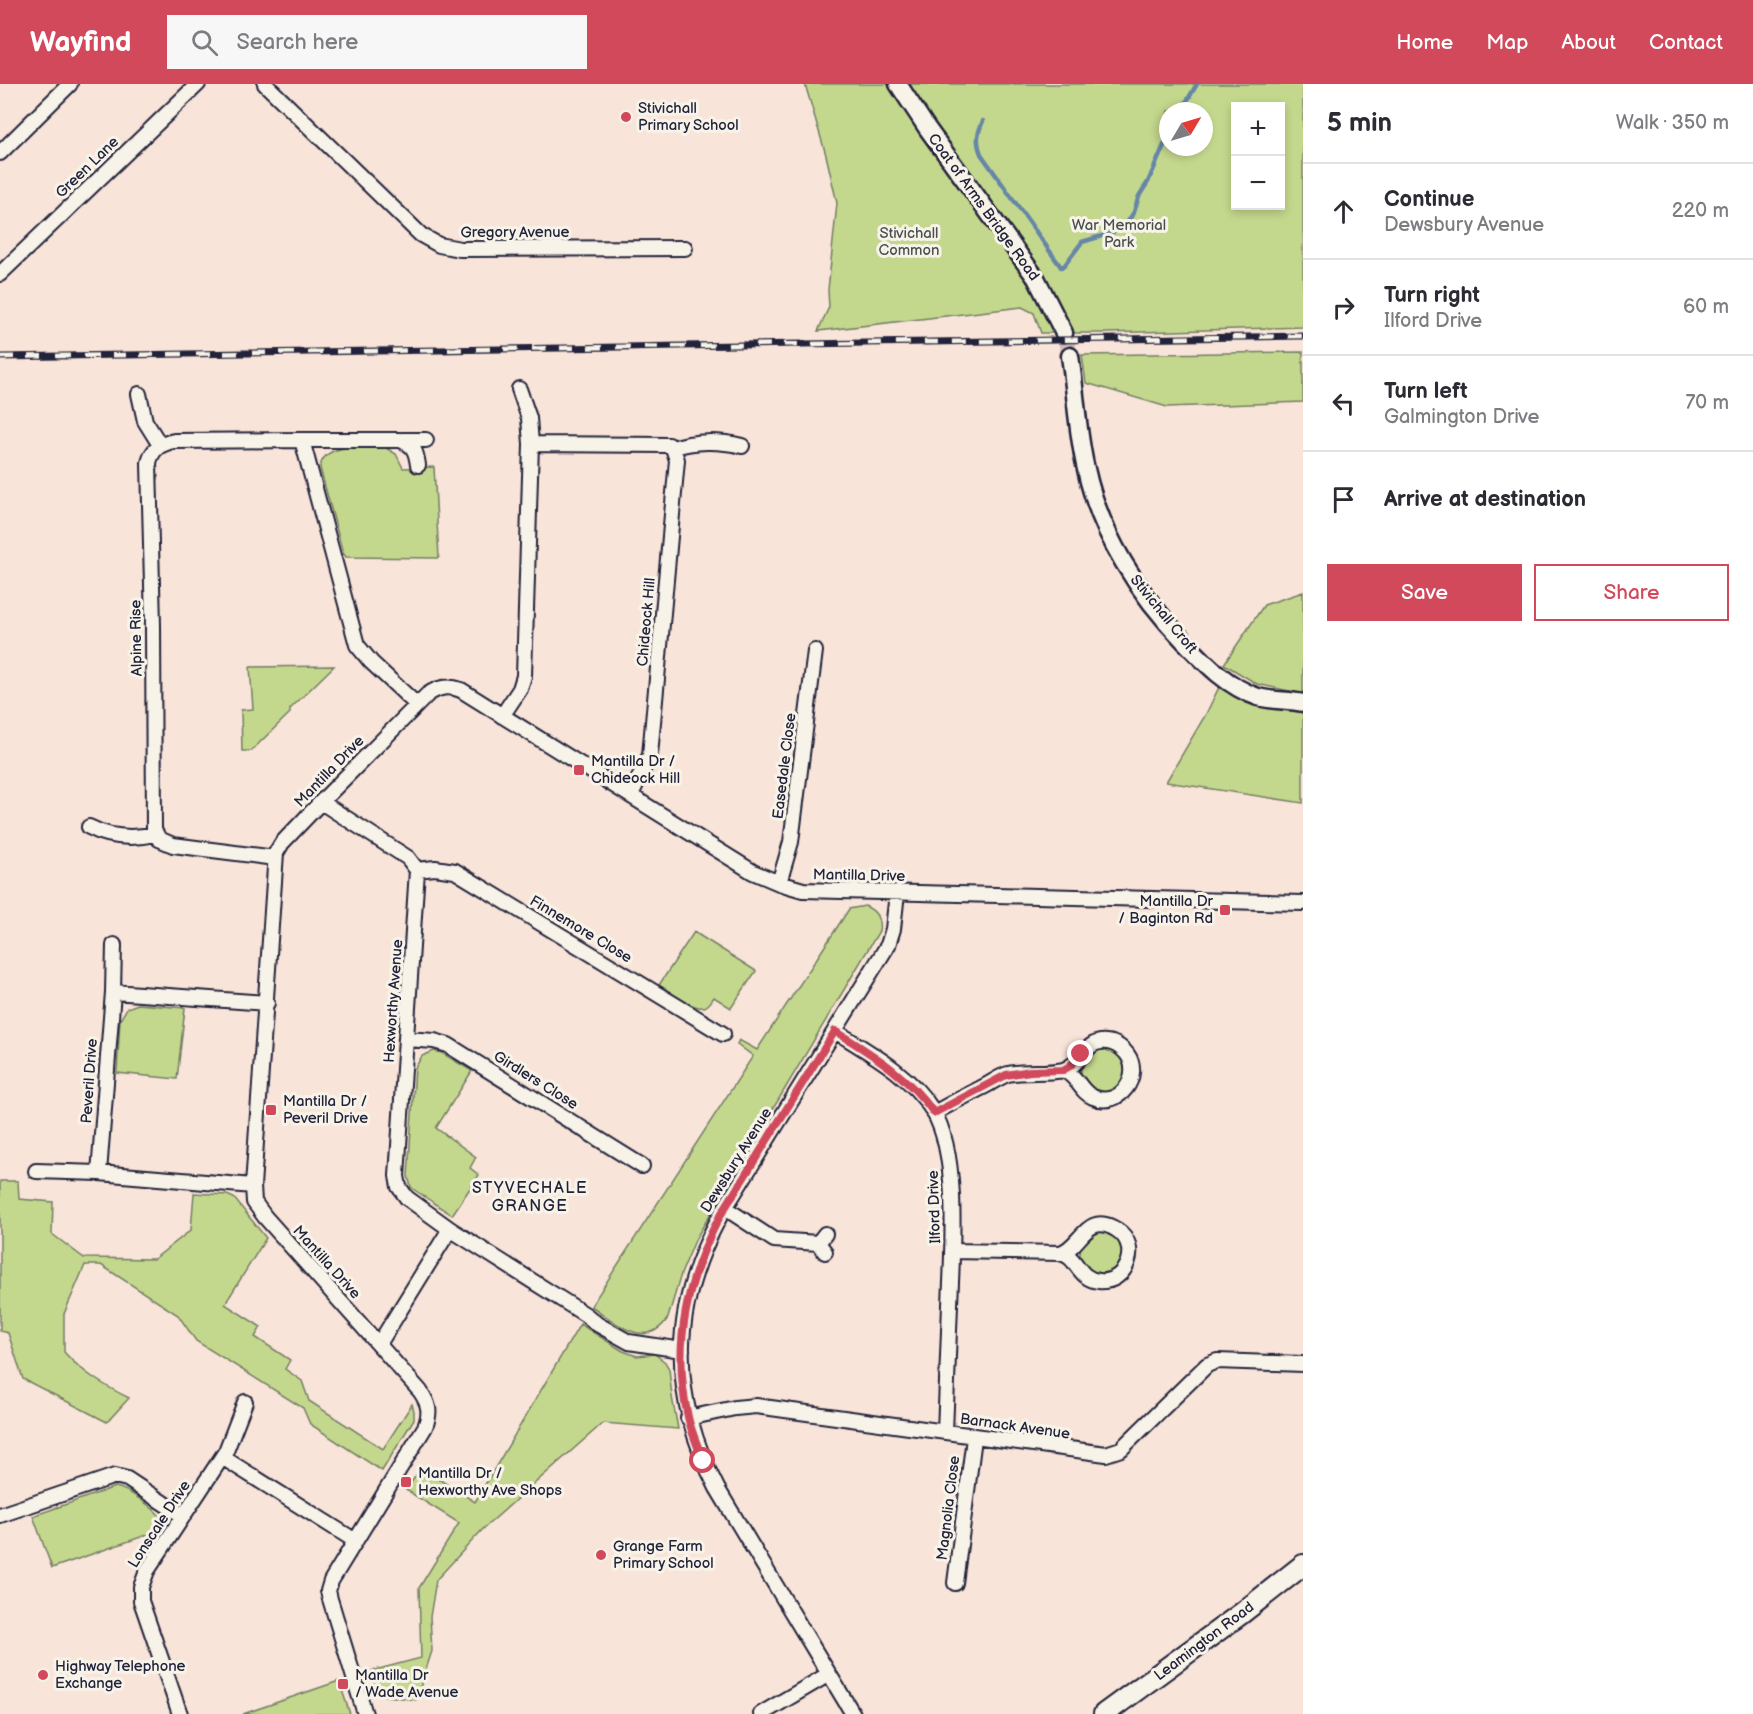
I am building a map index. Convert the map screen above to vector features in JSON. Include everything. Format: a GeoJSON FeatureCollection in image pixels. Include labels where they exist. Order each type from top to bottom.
{"type":"FeatureCollection","features":[{"type":"Feature","properties":{"kind":"main road","name":"Leamington Road"},"geometry":{"type":"LineString","coordinates":[[1104,1714],[1301,1570]]}},
{"type":"Feature","properties":{"kind":"street"},"geometry":{"type":"LineString","coordinates":[[0,153],[70,84]]}},
{"type":"Feature","properties":{"kind":"street","name":"Green Lane"},"geometry":{"type":"LineString","coordinates":[[0,274],[198,84]]}},
{"type":"Feature","properties":{"kind":"street","name":"Gregory Avenue"},"geometry":{"type":"LineString","coordinates":[[265,84],[421,234],[439,245],[460,249],[685,248]]}},
{"type":"Feature","properties":{"kind":"street","name":"Coat of Arms Bridge Road"},"geometry":{"type":"LineString","coordinates":[[898,84],[927,128],[1036,278],[1064,333]]}},
{"type":"Feature","properties":{"kind":"street","name":"Stivichall Croft"},"geometry":{"type":"LineString","coordinates":[[1070,356],[1080,436],[1091,491],[1104,524],[1133,578],[1180,637],[1223,679],[1258,697],[1303,703]]}},
{"type":"Feature","properties":{"kind":"street"},"geometry":{"type":"LineString","coordinates":[[502,716],[520,689],[524,676],[531,444],[529,418],[519,389]]}},
{"type":"Feature","properties":{"kind":"street"},"geometry":{"type":"LineString","coordinates":[[139,394],[145,421],[160,445],[174,441],[426,440]]}},
{"type":"Feature","properties":{"kind":"street"},"geometry":{"type":"LineString","coordinates":[[302,440],[357,645],[371,662],[417,705]]}},
{"type":"Feature","properties":{"kind":"street"},"geometry":{"type":"LineString","coordinates":[[400,440],[409,443],[414,448],[418,465]]}},
{"type":"Feature","properties":{"kind":"street"},"geometry":{"type":"LineString","coordinates":[[531,444],[663,444],[673,448],[683,445],[726,442],[742,446]]}},
{"type":"Feature","properties":{"kind":"street","name":"Alpine Rise"},"geometry":{"type":"LineString","coordinates":[[156,834],[154,824],[149,463],[153,453],[160,445]]}},
{"type":"Feature","properties":{"kind":"street","name":"Chideock Hill"},"geometry":{"type":"LineString","coordinates":[[631,795],[650,754],[677,460],[673,448]]}},
{"type":"Feature","properties":{"kind":"street","name":"Easedale Close"},"geometry":{"type":"LineString","coordinates":[[779,883],[791,842],[815,651]]}},
{"type":"Feature","properties":{"kind":"street","name":"Mantilla Drive"},"geometry":{"type":"LineString","coordinates":[[366,1714],[328,1591],[331,1581],[354,1540],[425,1427],[430,1411],[420,1391],[265,1217],[254,1202],[253,1186],[275,858],[282,843],[434,690],[447,686],[460,690],[753,872],[779,883],[812,891],[1303,903]]}},
{"type":"Feature","properties":{"kind":"street"},"geometry":{"type":"LineString","coordinates":[[321,802],[408,858],[417,870]]}},
{"type":"Feature","properties":{"kind":"street"},"geometry":{"type":"LineString","coordinates":[[89,826],[98,832],[136,838],[156,834],[164,843],[173,846],[275,858]]}},
{"type":"Feature","properties":{"kind":"street","name":"Finnemore Close"},"geometry":{"type":"LineString","coordinates":[[417,870],[435,868],[455,871],[723,1034]]}},
{"type":"Feature","properties":{"kind":"street","name":"Hexworthy Avenue"},"geometry":{"type":"LineString","coordinates":[[417,870],[398,1184],[407,1198],[450,1228],[629,1342],[682,1350]]}},
{"type":"Feature","properties":{"kind":"street","name":"Dewsbury Avenue"},"geometry":{"type":"LineString","coordinates":[[853,1714],[703,1461],[688,1418],[682,1377],[682,1350],[685,1310],[693,1276],[706,1241],[891,938],[897,893]]}},
{"type":"Feature","properties":{"kind":"street","name":"Peveril Drive"},"geometry":{"type":"LineString","coordinates":[[99,1173],[114,945]]}},
{"type":"Feature","properties":{"kind":"street"},"geometry":{"type":"LineString","coordinates":[[112,992],[267,1003]]}},
{"type":"Feature","properties":{"kind":"street","name":"Ilford Drive"},"geometry":{"type":"LineString","coordinates":[[835,1031],[900,1074],[920,1093],[934,1113],[946,1143],[951,1178],[952,1251],[945,1432]]}},
{"type":"Feature","properties":{"kind":"street","name":"Girdlers Close"},"geometry":{"type":"LineString","coordinates":[[407,1039],[448,1045],[642,1166]]}},
{"type":"Feature","properties":{"kind":"street"},"geometry":{"type":"LineString","coordinates":[[934,1113],[1006,1075],[1030,1071],[1063,1070],[1071,1073],[1092,1097],[1104,1099],[1123,1091],[1131,1081],[1133,1073],[1131,1062],[1125,1051],[1118,1046],[1104,1042],[1091,1046],[1063,1070]]}},
{"type":"Feature","properties":{"kind":"street"},"geometry":{"type":"LineString","coordinates":[[36,1170],[253,1186]]}},
{"type":"Feature","properties":{"kind":"street"},"geometry":{"type":"LineString","coordinates":[[725,1208],[774,1240],[822,1243]]}},
{"type":"Feature","properties":{"kind":"street"},"geometry":{"type":"LineString","coordinates":[[952,1251],[1060,1253],[1070,1256],[1077,1268],[1090,1279],[1105,1281],[1119,1276],[1124,1270],[1130,1252],[1119,1231],[1106,1225],[1099,1225],[1086,1230],[1070,1249],[1060,1253]]}},
{"type":"Feature","properties":{"kind":"street"},"geometry":{"type":"LineString","coordinates":[[379,1344],[450,1228]]}},
{"type":"Feature","properties":{"kind":"street","name":"Barnack Avenue"},"geometry":{"type":"LineString","coordinates":[[688,1418],[756,1406],[974,1438],[1098,1454],[1114,1453],[1155,1417],[1207,1365],[1217,1361],[1303,1364]]}},
{"type":"Feature","properties":{"kind":"street","name":"Lonscale Drive"},"geometry":{"type":"LineString","coordinates":[[180,1714],[140,1594],[142,1580],[230,1444],[245,1402]]}},
{"type":"Feature","properties":{"kind":"street","name":"Magnolia Close"},"geometry":{"type":"LineString","coordinates":[[955,1583],[974,1438]]}},
{"type":"Feature","properties":{"kind":"street"},"geometry":{"type":"LineString","coordinates":[[222,1457],[354,1540]]}},
{"type":"Feature","properties":{"kind":"street"},"geometry":{"type":"LineString","coordinates":[[0,1515],[115,1476],[127,1479],[183,1516]]}},
{"type":"Feature","properties":{"kind":"street"},"geometry":{"type":"LineString","coordinates":[[761,1714],[829,1674]]}},
{"type":"Feature","properties":{"kind":"green space","name":"War Memorial Park"},"geometry":{"type":"Polygon","coordinates":[[[805,84],[1303,84],[1303,327],[1041,333],[1034,313],[1022,307],[818,331],[829,307],[828,290],[837,203],[826,155],[805,84]]]}},
{"type":"Feature","properties":{"kind":"green space"},"geometry":{"type":"Polygon","coordinates":[[[1303,352],[1303,402],[1167,407],[1086,383],[1082,355],[1303,352]]]}},
{"type":"Feature","properties":{"kind":"green space"},"geometry":{"type":"Polygon","coordinates":[[[346,448],[386,448],[396,454],[403,468],[434,467],[439,558],[346,557],[343,553],[320,468],[323,459],[329,453],[346,448]]]}},
{"type":"Feature","properties":{"kind":"green space"},"geometry":{"type":"Polygon","coordinates":[[[1303,592],[1303,694],[1257,684],[1224,664],[1264,605],[1303,592]]]}},
{"type":"Feature","properties":{"kind":"green space"},"geometry":{"type":"Polygon","coordinates":[[[334,666],[251,751],[242,751],[241,710],[253,709],[250,667],[334,666]]]}},
{"type":"Feature","properties":{"kind":"green space"},"geometry":{"type":"Polygon","coordinates":[[[1223,679],[1303,703],[1303,803],[1166,782],[1206,714],[1223,679]]]}},
{"type":"Feature","properties":{"kind":"green space"},"geometry":{"type":"Polygon","coordinates":[[[865,906],[877,916],[879,931],[696,1238],[681,1274],[668,1318],[659,1328],[650,1333],[630,1331],[620,1326],[591,1306],[753,1056],[737,1044],[739,1040],[757,1050],[849,909],[865,906]]]}},
{"type":"Feature","properties":{"kind":"green space"},"geometry":{"type":"Polygon","coordinates":[[[694,932],[756,971],[731,1008],[714,997],[706,1006],[694,1006],[659,985],[694,932]]]}},
{"type":"Feature","properties":{"kind":"green space"},"geometry":{"type":"Polygon","coordinates":[[[138,1004],[185,1008],[177,1079],[117,1073],[120,1020],[127,1008],[138,1004]]]}},
{"type":"Feature","properties":{"kind":"green space"},"geometry":{"type":"Polygon","coordinates":[[[1104,1048],[1120,1055],[1127,1071],[1120,1087],[1104,1094],[1088,1087],[1081,1071],[1088,1055],[1104,1048]]]}},
{"type":"Feature","properties":{"kind":"green space"},"geometry":{"type":"Polygon","coordinates":[[[434,1051],[442,1053],[472,1071],[436,1128],[476,1157],[470,1168],[479,1175],[452,1215],[411,1187],[408,1176],[415,1068],[422,1056],[434,1051]]]}},
{"type":"Feature","properties":{"kind":"green space"},"geometry":{"type":"Polygon","coordinates":[[[0,1181],[18,1181],[19,1199],[53,1202],[52,1234],[84,1258],[154,1259],[191,1230],[194,1193],[227,1195],[234,1198],[266,1238],[225,1304],[261,1327],[255,1337],[290,1360],[285,1369],[302,1381],[309,1401],[383,1449],[412,1404],[414,1419],[382,1471],[310,1424],[303,1408],[196,1341],[178,1315],[101,1265],[85,1265],[64,1314],[64,1352],[94,1378],[129,1398],[107,1422],[23,1379],[8,1333],[0,1331],[0,1181]]]}},
{"type":"Feature","properties":{"kind":"green space"},"geometry":{"type":"Polygon","coordinates":[[[1102,1231],[1118,1237],[1124,1253],[1118,1269],[1102,1275],[1086,1269],[1080,1253],[1086,1237],[1102,1231]]]}},
{"type":"Feature","properties":{"kind":"green space"},"geometry":{"type":"Polygon","coordinates":[[[580,1324],[623,1351],[637,1356],[655,1354],[665,1362],[669,1369],[678,1429],[603,1423],[483,1529],[436,1580],[430,1617],[432,1651],[416,1700],[374,1694],[371,1671],[421,1658],[419,1588],[459,1523],[406,1490],[421,1468],[475,1502],[580,1324]]]}},
{"type":"Feature","properties":{"kind":"green space"},"geometry":{"type":"Polygon","coordinates":[[[115,1487],[134,1495],[154,1510],[162,1519],[161,1530],[52,1568],[33,1516],[115,1487]]]}},
{"type":"Feature","properties":{"kind":"green space"},"geometry":{"type":"Polygon","coordinates":[[[339,1681],[350,1714],[243,1714],[339,1681]]]}},
{"type":"Feature","properties":{"kind":"waterway"},"geometry":{"type":"LineString","coordinates":[[1186,102],[1197,84]]}},
{"type":"Feature","properties":{"kind":"waterway"},"geometry":{"type":"LineString","coordinates":[[983,121],[978,138],[981,154],[1061,267],[1082,242],[1112,233],[1127,223],[1159,156]]}},
{"type":"Feature","properties":{"kind":"tunnel"},"geometry":{"type":"LineString","coordinates":[[1064,333],[1070,356]]}},
{"type":"Feature","properties":{"kind":"railway"},"geometry":{"type":"LineString","coordinates":[[0,357],[1303,336]]}},
{"type":"Feature","properties":{"kind":"place","name":"Stivichall Primary School"},"geometry":{"type":"Point","coordinates":[626,117]}},
{"type":"Feature","properties":{"kind":"place","name":"Mantilla Dr / Chideock Hill"},"geometry":{"type":"Point","coordinates":[579,770]}},
{"type":"Feature","properties":{"kind":"place","name":"Mantilla Dr / Baginton Rd"},"geometry":{"type":"Point","coordinates":[1225,910]}},
{"type":"Feature","properties":{"kind":"place","name":"Mantilla Dr / Peveril Drive"},"geometry":{"type":"Point","coordinates":[271,1110]}},
{"type":"Feature","properties":{"kind":"place","name":"Mantilla Dr / Hexworthy Ave Shops"},"geometry":{"type":"Point","coordinates":[406,1482]}},
{"type":"Feature","properties":{"kind":"place","name":"Grange Farm Primary School"},"geometry":{"type":"Point","coordinates":[601,1555]}},
{"type":"Feature","properties":{"kind":"place","name":"Highway Telephone Exchange"},"geometry":{"type":"Point","coordinates":[43,1675]}},
{"type":"Feature","properties":{"kind":"place","name":"Mantilla Dr / Wade Avenue"},"geometry":{"type":"Point","coordinates":[343,1684]}},
{"type":"Feature","properties":{"kind":"district","name":"STYVECHALE GRANGE"},"geometry":{"type":"Point","coordinates":[530,1196]}},
{"type":"Feature","properties":{"kind":"route"},"geometry":{"type":"LineString","coordinates":[[703,1461],[688,1418],[682,1377],[685,1310],[693,1276],[706,1241],[720,1216],[835,1031],[900,1074],[920,1093],[934,1113],[1006,1075],[1030,1071],[1063,1070],[1081,1054]]}},
{"type":"Feature","properties":{"kind":"park label","name":"Stivichall Common"},"geometry":{"type":"Point","coordinates":[909,242]}}]}
